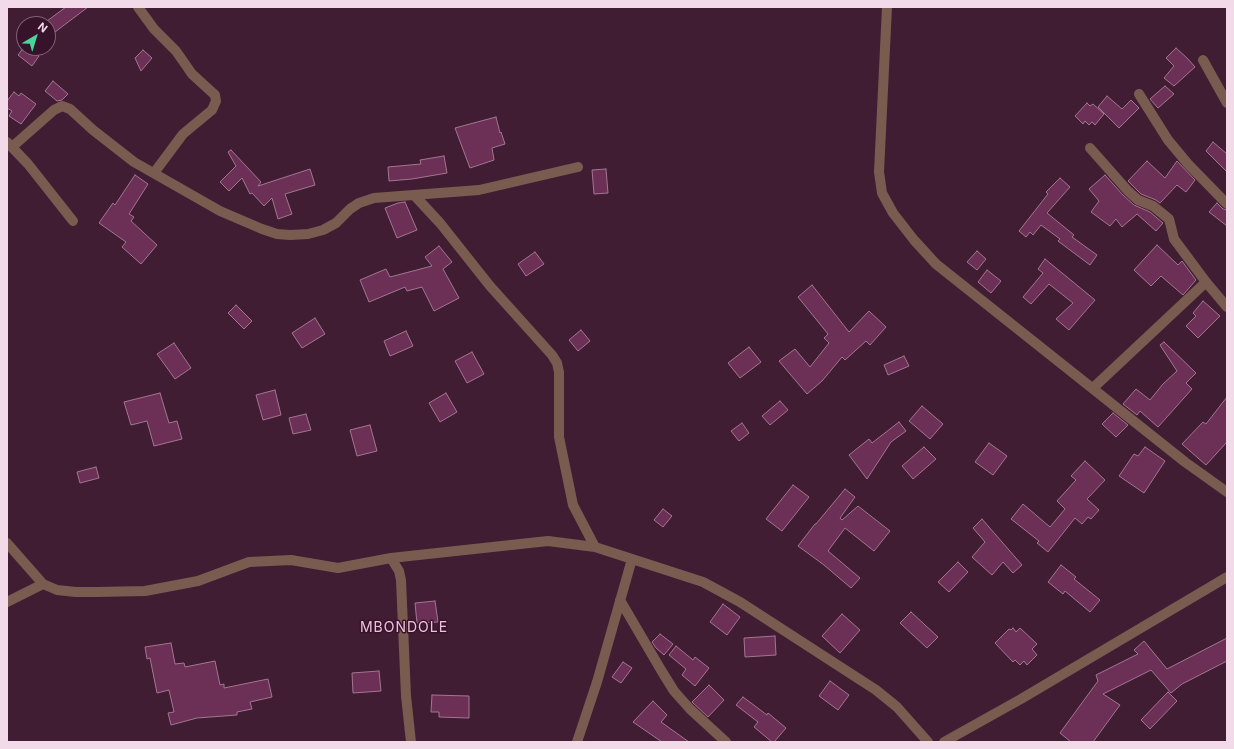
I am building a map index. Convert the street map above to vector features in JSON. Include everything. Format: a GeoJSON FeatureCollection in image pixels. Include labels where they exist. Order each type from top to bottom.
{"type":"FeatureCollection","features":[{"type":"Feature","properties":{"kind":"street"},"geometry":{"type":"LineString","coordinates":[[138,7],[154,29],[176,51],[192,74],[215,95],[216,101],[212,110],[183,134],[154,173]]}},
{"type":"Feature","properties":{"kind":"street"},"geometry":{"type":"LineString","coordinates":[[887,7],[879,172],[882,193],[893,213],[914,240],[936,264],[1185,462],[1227,492]]}},
{"type":"Feature","properties":{"kind":"street"},"geometry":{"type":"LineString","coordinates":[[1203,60],[1227,103]]}},
{"type":"Feature","properties":{"kind":"street"},"geometry":{"type":"LineString","coordinates":[[1139,94],[1168,140],[1188,164],[1227,204]]}},
{"type":"Feature","properties":{"kind":"street"},"geometry":{"type":"LineString","coordinates":[[73,221],[28,164],[9,144],[54,110],[62,106],[70,109],[92,130],[134,162],[220,211],[262,229],[278,234],[308,234],[323,230],[336,223],[350,209],[359,203],[374,198],[479,190],[578,167]]}},
{"type":"Feature","properties":{"kind":"street"},"geometry":{"type":"LineString","coordinates":[[1090,148],[1128,191],[1138,200],[1153,206],[1169,219],[1174,239],[1227,307]]}},
{"type":"Feature","properties":{"kind":"street"},"geometry":{"type":"LineString","coordinates":[[415,196],[440,223],[490,286],[552,355],[557,363],[559,372],[559,437],[573,505],[595,548]]}},
{"type":"Feature","properties":{"kind":"street"},"geometry":{"type":"LineString","coordinates":[[1093,388],[1206,282]]}},
{"type":"Feature","properties":{"kind":"street"},"geometry":{"type":"LineString","coordinates":[[7,544],[43,584],[57,590],[76,592],[145,591],[198,581],[249,562],[291,560],[338,568],[391,558],[548,541],[595,548],[703,582],[740,602],[876,690],[897,707],[928,742]]}},
{"type":"Feature","properties":{"kind":"street"},"geometry":{"type":"LineString","coordinates":[[391,558],[399,571],[401,580],[406,696],[412,742]]}},
{"type":"Feature","properties":{"kind":"street"},"geometry":{"type":"LineString","coordinates":[[577,742],[597,682],[632,560]]}},
{"type":"Feature","properties":{"kind":"street"},"geometry":{"type":"LineString","coordinates":[[944,742],[1021,699],[1227,576]]}},
{"type":"Feature","properties":{"kind":"street"},"geometry":{"type":"LineString","coordinates":[[7,602],[43,584]]}},
{"type":"Feature","properties":{"kind":"street"},"geometry":{"type":"LineString","coordinates":[[620,600],[660,670],[674,691],[690,710],[726,742]]}},
{"type":"Feature","properties":{"kind":"building"},"geometry":{"type":"Polygon","coordinates":[[[66,7],[88,7],[56,31],[56,16],[54,16],[66,7]]]}},
{"type":"Feature","properties":{"kind":"building"},"geometry":{"type":"Polygon","coordinates":[[[1176,48],[1195,67],[1174,86],[1164,78],[1174,66],[1166,58],[1176,48]]]}},
{"type":"Feature","properties":{"kind":"building"},"geometry":{"type":"Polygon","coordinates":[[[143,50],[152,58],[141,71],[135,58],[143,50]]]}},
{"type":"Feature","properties":{"kind":"building"},"geometry":{"type":"Polygon","coordinates":[[[19,56],[39,56],[32,66],[19,56]]]}},
{"type":"Feature","properties":{"kind":"building"},"geometry":{"type":"Polygon","coordinates":[[[53,81],[68,94],[62,100],[57,101],[45,91],[53,81]]]}},
{"type":"Feature","properties":{"kind":"building"},"geometry":{"type":"Polygon","coordinates":[[[1165,86],[1174,94],[1158,108],[1150,99],[1165,86]]]}},
{"type":"Feature","properties":{"kind":"building"},"geometry":{"type":"Polygon","coordinates":[[[14,92],[19,96],[21,93],[36,104],[21,124],[9,116],[12,111],[7,108],[7,101],[14,92]]]}},
{"type":"Feature","properties":{"kind":"building"},"geometry":{"type":"Polygon","coordinates":[[[1107,96],[1122,109],[1131,100],[1139,108],[1119,128],[1098,107],[1107,96]]]}},
{"type":"Feature","properties":{"kind":"building"},"geometry":{"type":"Polygon","coordinates":[[[1087,103],[1090,106],[1093,104],[1104,114],[1095,125],[1092,122],[1089,125],[1085,121],[1083,124],[1075,116],[1087,103]]]}},
{"type":"Feature","properties":{"kind":"building"},"geometry":{"type":"Polygon","coordinates":[[[496,117],[500,133],[501,132],[505,144],[492,148],[494,160],[470,168],[455,128],[496,117]]]}},
{"type":"Feature","properties":{"kind":"building"},"geometry":{"type":"Polygon","coordinates":[[[1213,142],[1227,154],[1227,172],[1206,151],[1213,142]]]}},
{"type":"Feature","properties":{"kind":"building"},"geometry":{"type":"Polygon","coordinates":[[[231,150],[261,182],[258,186],[310,169],[315,185],[285,194],[292,214],[278,219],[272,198],[264,206],[252,193],[250,194],[242,178],[229,191],[220,182],[236,166],[228,152],[231,150]]]}},
{"type":"Feature","properties":{"kind":"building"},"geometry":{"type":"Polygon","coordinates":[[[444,156],[447,173],[389,181],[388,167],[421,164],[420,160],[444,156]]]}},
{"type":"Feature","properties":{"kind":"building"},"geometry":{"type":"Polygon","coordinates":[[[1147,161],[1165,178],[1177,161],[1195,180],[1186,192],[1177,185],[1160,203],[1141,194],[1128,181],[1147,161]]]}},
{"type":"Feature","properties":{"kind":"building"},"geometry":{"type":"Polygon","coordinates":[[[606,169],[608,193],[594,194],[592,170],[606,169]]]}},
{"type":"Feature","properties":{"kind":"building"},"geometry":{"type":"Polygon","coordinates":[[[135,175],[148,184],[129,214],[134,217],[131,221],[157,245],[141,264],[122,247],[126,242],[99,223],[113,203],[115,205],[135,175]]]}},
{"type":"Feature","properties":{"kind":"building"},"geometry":{"type":"Polygon","coordinates":[[[1105,175],[1134,205],[1150,212],[1163,223],[1156,231],[1137,214],[1122,227],[1116,219],[1110,226],[1091,212],[1099,201],[1089,189],[1105,175]]]}},
{"type":"Feature","properties":{"kind":"building"},"geometry":{"type":"Polygon","coordinates":[[[1060,178],[1070,187],[1047,213],[1074,235],[1072,237],[1097,255],[1090,265],[1058,241],[1060,239],[1041,225],[1033,235],[1030,232],[1026,237],[1019,231],[1048,194],[1046,192],[1060,178]]]}},
{"type":"Feature","properties":{"kind":"building"},"geometry":{"type":"Polygon","coordinates":[[[405,202],[417,230],[397,238],[385,208],[405,202]]]}},
{"type":"Feature","properties":{"kind":"building"},"geometry":{"type":"Polygon","coordinates":[[[1217,203],[1223,209],[1227,210],[1227,226],[1209,212],[1217,203]]]}},
{"type":"Feature","properties":{"kind":"building"},"geometry":{"type":"Polygon","coordinates":[[[1157,245],[1178,265],[1182,261],[1196,280],[1183,295],[1161,276],[1151,286],[1134,270],[1157,245]]]}},
{"type":"Feature","properties":{"kind":"building"},"geometry":{"type":"Polygon","coordinates":[[[439,246],[452,262],[443,269],[459,298],[434,311],[422,287],[407,291],[405,287],[369,302],[360,280],[386,269],[390,277],[432,266],[425,257],[439,246]]]}},
{"type":"Feature","properties":{"kind":"building"},"geometry":{"type":"Polygon","coordinates":[[[977,251],[986,259],[977,270],[967,262],[977,251]]]}},
{"type":"Feature","properties":{"kind":"building"},"geometry":{"type":"Polygon","coordinates":[[[535,252],[544,264],[526,276],[518,264],[535,252]]]}},
{"type":"Feature","properties":{"kind":"building"},"geometry":{"type":"Polygon","coordinates":[[[1045,259],[1095,300],[1069,330],[1056,319],[1073,303],[1049,284],[1031,304],[1023,297],[1043,273],[1038,269],[1045,259]]]}},
{"type":"Feature","properties":{"kind":"building"},"geometry":{"type":"Polygon","coordinates":[[[987,270],[1001,281],[991,293],[978,282],[987,270]]]}},
{"type":"Feature","properties":{"kind":"building"},"geometry":{"type":"Polygon","coordinates":[[[812,285],[849,332],[869,311],[886,327],[870,345],[866,341],[845,360],[842,357],[822,381],[807,394],[779,361],[795,349],[810,367],[829,343],[824,338],[828,334],[798,297],[812,285]]]}},
{"type":"Feature","properties":{"kind":"building"},"geometry":{"type":"Polygon","coordinates":[[[1203,301],[1220,316],[1198,338],[1186,326],[1196,316],[1193,313],[1203,301]]]}},
{"type":"Feature","properties":{"kind":"building"},"geometry":{"type":"Polygon","coordinates":[[[236,305],[252,321],[244,329],[228,313],[236,305]]]}},
{"type":"Feature","properties":{"kind":"building"},"geometry":{"type":"Polygon","coordinates":[[[315,318],[325,334],[302,348],[292,333],[315,318]]]}},
{"type":"Feature","properties":{"kind":"building"},"geometry":{"type":"Polygon","coordinates":[[[581,330],[590,341],[578,351],[569,340],[581,330]]]}},
{"type":"Feature","properties":{"kind":"building"},"geometry":{"type":"Polygon","coordinates":[[[406,331],[413,346],[390,356],[384,341],[406,331]]]}},
{"type":"Feature","properties":{"kind":"building"},"geometry":{"type":"Polygon","coordinates":[[[1164,342],[1196,373],[1186,383],[1192,389],[1158,427],[1140,411],[1137,415],[1123,404],[1136,389],[1150,400],[1163,384],[1177,371],[1160,345],[1164,342]]]}},
{"type":"Feature","properties":{"kind":"building"},"geometry":{"type":"Polygon","coordinates":[[[174,343],[191,368],[175,379],[157,354],[174,343]]]}},
{"type":"Feature","properties":{"kind":"building"},"geometry":{"type":"Polygon","coordinates":[[[749,347],[761,362],[740,378],[728,363],[749,347]]]}},
{"type":"Feature","properties":{"kind":"building"},"geometry":{"type":"Polygon","coordinates":[[[472,352],[484,374],[467,383],[455,361],[472,352]]]}},
{"type":"Feature","properties":{"kind":"building"},"geometry":{"type":"Polygon","coordinates":[[[904,356],[909,366],[888,375],[884,365],[904,356]]]}},
{"type":"Feature","properties":{"kind":"building"},"geometry":{"type":"Polygon","coordinates":[[[275,390],[281,415],[263,420],[256,395],[275,390]]]}},
{"type":"Feature","properties":{"kind":"building"},"geometry":{"type":"Polygon","coordinates":[[[160,393],[169,423],[177,421],[182,439],[154,446],[147,421],[131,425],[124,402],[160,393]]]}},
{"type":"Feature","properties":{"kind":"building"},"geometry":{"type":"Polygon","coordinates":[[[446,393],[457,412],[440,422],[429,403],[446,393]]]}},
{"type":"Feature","properties":{"kind":"building"},"geometry":{"type":"Polygon","coordinates":[[[1227,397],[1227,442],[1206,465],[1182,444],[1203,422],[1206,424],[1227,397]]]}},
{"type":"Feature","properties":{"kind":"building"},"geometry":{"type":"Polygon","coordinates":[[[780,401],[788,410],[770,425],[762,416],[780,401]]]}},
{"type":"Feature","properties":{"kind":"building"},"geometry":{"type":"Polygon","coordinates":[[[922,406],[943,424],[930,439],[909,421],[922,406]]]}},
{"type":"Feature","properties":{"kind":"building"},"geometry":{"type":"Polygon","coordinates":[[[1113,413],[1128,425],[1116,437],[1102,424],[1113,413]]]}},
{"type":"Feature","properties":{"kind":"building"},"geometry":{"type":"Polygon","coordinates":[[[306,414],[311,430],[293,434],[289,418],[306,414]]]}},
{"type":"Feature","properties":{"kind":"building"},"geometry":{"type":"Polygon","coordinates":[[[899,422],[906,431],[891,442],[867,479],[849,455],[869,439],[872,443],[899,422]]]}},
{"type":"Feature","properties":{"kind":"building"},"geometry":{"type":"Polygon","coordinates":[[[742,423],[749,433],[739,441],[731,431],[742,423]]]}},
{"type":"Feature","properties":{"kind":"building"},"geometry":{"type":"Polygon","coordinates":[[[370,425],[377,451],[357,456],[350,430],[370,425]]]}},
{"type":"Feature","properties":{"kind":"building"},"geometry":{"type":"Polygon","coordinates":[[[989,443],[1007,456],[993,475],[975,462],[989,443]]]}},
{"type":"Feature","properties":{"kind":"building"},"geometry":{"type":"Polygon","coordinates":[[[924,447],[936,459],[913,479],[902,466],[924,447]]]}},
{"type":"Feature","properties":{"kind":"building"},"geometry":{"type":"Polygon","coordinates":[[[1145,447],[1165,461],[1144,493],[1119,476],[1134,454],[1138,456],[1145,447]]]}},
{"type":"Feature","properties":{"kind":"building"},"geometry":{"type":"Polygon","coordinates":[[[1085,461],[1105,480],[1087,499],[1099,510],[1091,519],[1088,517],[1082,524],[1075,518],[1048,552],[1037,543],[1039,541],[1011,519],[1023,504],[1050,527],[1065,509],[1057,501],[1076,480],[1071,476],[1085,461]]]}},
{"type":"Feature","properties":{"kind":"building"},"geometry":{"type":"Polygon","coordinates":[[[96,467],[99,478],[80,483],[77,472],[96,467]]]}},
{"type":"Feature","properties":{"kind":"building"},"geometry":{"type":"Polygon","coordinates":[[[793,485],[809,497],[782,531],[766,519],[793,485]]]}},
{"type":"Feature","properties":{"kind":"building"},"geometry":{"type":"Polygon","coordinates":[[[845,489],[855,497],[840,518],[842,520],[858,506],[890,531],[874,551],[845,528],[828,551],[860,578],[851,588],[824,565],[798,546],[845,489]]]}},
{"type":"Feature","properties":{"kind":"building"},"geometry":{"type":"Polygon","coordinates":[[[663,509],[672,516],[663,527],[654,520],[663,509]]]}},
{"type":"Feature","properties":{"kind":"building"},"geometry":{"type":"Polygon","coordinates":[[[982,519],[1022,565],[1013,573],[1003,562],[992,575],[972,557],[985,542],[973,528],[982,519]]]}},
{"type":"Feature","properties":{"kind":"building"},"geometry":{"type":"Polygon","coordinates":[[[958,562],[968,572],[949,592],[938,582],[958,562]]]}},
{"type":"Feature","properties":{"kind":"building"},"geometry":{"type":"Polygon","coordinates":[[[1061,565],[1076,577],[1074,579],[1100,600],[1090,612],[1065,591],[1063,594],[1048,582],[1061,565]]]}},
{"type":"Feature","properties":{"kind":"building"},"geometry":{"type":"Polygon","coordinates":[[[435,601],[438,622],[417,623],[415,603],[435,601]]]}},
{"type":"Feature","properties":{"kind":"building"},"geometry":{"type":"Polygon","coordinates":[[[723,604],[740,617],[727,635],[710,622],[723,604]]]}},
{"type":"Feature","properties":{"kind":"building"},"geometry":{"type":"Polygon","coordinates":[[[911,612],[938,637],[927,648],[900,623],[911,612]]]}},
{"type":"Feature","properties":{"kind":"building"},"geometry":{"type":"Polygon","coordinates":[[[842,614],[860,630],[840,653],[822,636],[842,614]]]}},
{"type":"Feature","properties":{"kind":"building"},"geometry":{"type":"Polygon","coordinates":[[[1013,628],[1016,632],[1020,628],[1037,644],[1032,649],[1037,655],[1027,665],[1024,661],[1020,665],[1015,660],[1013,662],[995,643],[1009,629],[1011,630],[1013,628]]]}},
{"type":"Feature","properties":{"kind":"building"},"geometry":{"type":"Polygon","coordinates":[[[660,634],[673,644],[664,655],[652,642],[660,634]]]}},
{"type":"Feature","properties":{"kind":"building"},"geometry":{"type":"Polygon","coordinates":[[[775,636],[776,655],[745,657],[744,638],[775,636]]]}},
{"type":"Feature","properties":{"kind":"building"},"geometry":{"type":"Polygon","coordinates":[[[1227,638],[1227,661],[1182,684],[1171,693],[1151,670],[1103,694],[1120,705],[1093,742],[1071,742],[1060,733],[1098,681],[1096,675],[1138,654],[1134,650],[1144,641],[1167,669],[1227,638]]]}},
{"type":"Feature","properties":{"kind":"building"},"geometry":{"type":"Polygon","coordinates":[[[171,643],[175,664],[184,663],[185,667],[215,661],[220,685],[224,684],[224,688],[268,679],[272,697],[250,702],[252,709],[237,712],[237,715],[197,718],[171,725],[168,713],[174,712],[169,690],[157,693],[150,658],[147,659],[145,647],[171,643]]]}},
{"type":"Feature","properties":{"kind":"building"},"geometry":{"type":"Polygon","coordinates":[[[676,646],[693,660],[695,657],[709,668],[695,686],[682,675],[686,669],[669,655],[676,646]]]}},
{"type":"Feature","properties":{"kind":"building"},"geometry":{"type":"Polygon","coordinates":[[[623,662],[632,668],[621,683],[612,677],[623,662]]]}},
{"type":"Feature","properties":{"kind":"building"},"geometry":{"type":"Polygon","coordinates":[[[379,671],[381,691],[353,693],[352,673],[379,671]]]}},
{"type":"Feature","properties":{"kind":"building"},"geometry":{"type":"Polygon","coordinates":[[[830,681],[849,695],[838,710],[819,696],[830,681]]]}},
{"type":"Feature","properties":{"kind":"building"},"geometry":{"type":"Polygon","coordinates":[[[709,685],[724,700],[708,717],[692,702],[709,685]]]}},
{"type":"Feature","properties":{"kind":"building"},"geometry":{"type":"Polygon","coordinates":[[[1168,692],[1177,701],[1150,729],[1141,720],[1168,692]]]}},
{"type":"Feature","properties":{"kind":"building"},"geometry":{"type":"Polygon","coordinates":[[[432,695],[469,696],[469,718],[439,717],[439,712],[431,712],[432,695]]]}},
{"type":"Feature","properties":{"kind":"building"},"geometry":{"type":"Polygon","coordinates":[[[743,697],[767,715],[768,713],[786,728],[774,742],[754,727],[758,722],[736,705],[743,697]]]}},
{"type":"Feature","properties":{"kind":"building"},"geometry":{"type":"Polygon","coordinates":[[[653,701],[667,715],[661,722],[689,742],[662,742],[633,722],[653,701]]]}},
{"type":"Feature","properties":{"kind":"district","name":"MBONDOLE"},"geometry":{"type":"Point","coordinates":[404,628]}}]}
